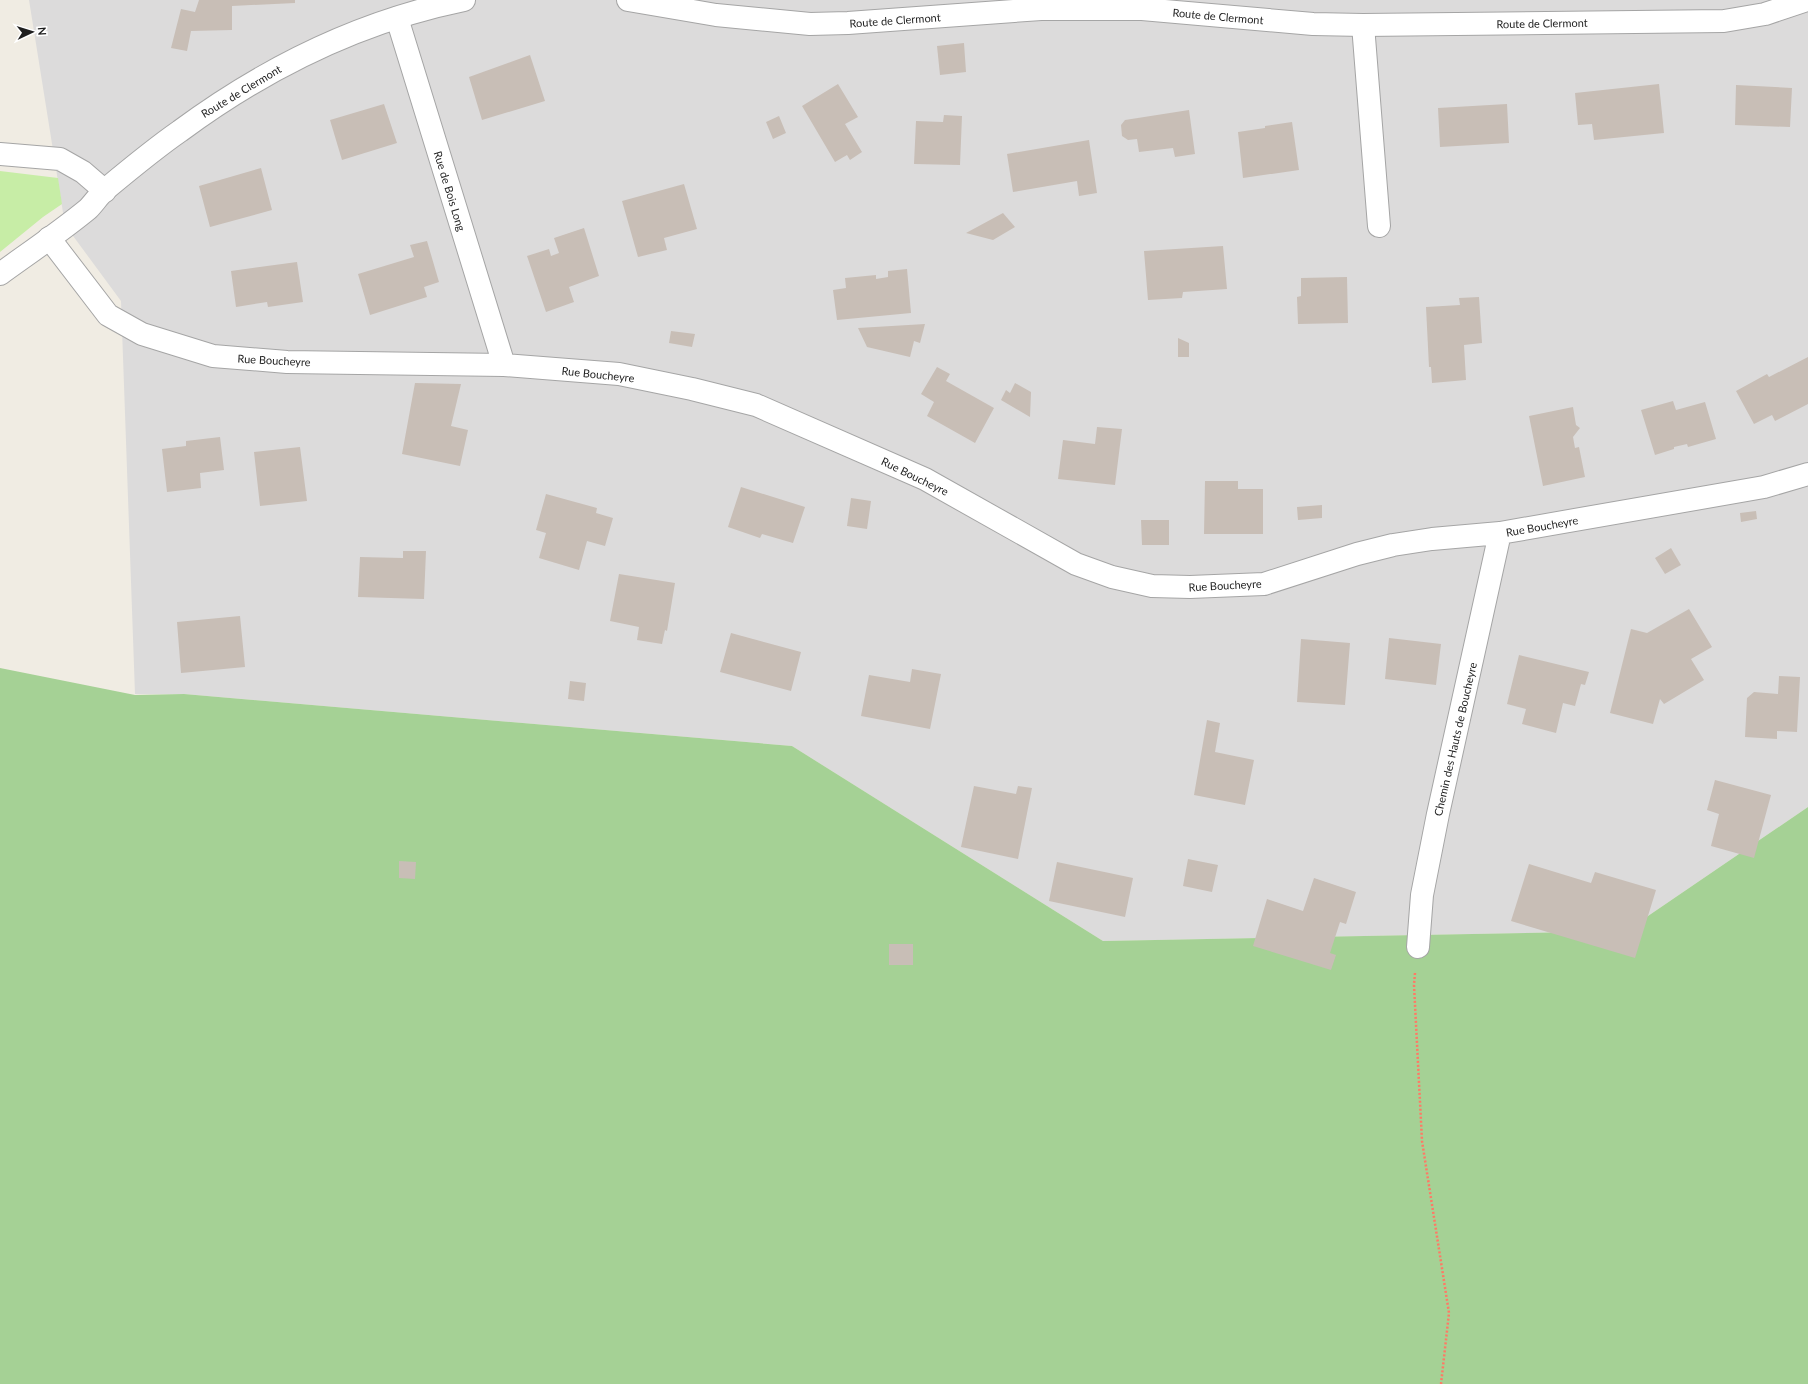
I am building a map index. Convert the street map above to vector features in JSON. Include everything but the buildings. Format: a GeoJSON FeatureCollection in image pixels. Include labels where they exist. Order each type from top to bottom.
{"type":"FeatureCollection","features":[{"type":"Feature","properties":{"kind":"street","name":"Route de Clermont"},"geometry":{"type":"LineString","coordinates":[[0,274],[89,208],[105,191],[178,132],[206,111],[262,77],[312,51],[397,18],[464,0]]}},
{"type":"Feature","properties":{"kind":"street","name":"Route de Clermont"},"geometry":{"type":"LineString","coordinates":[[628,0],[716,15],[810,24],[848,23],[1041,9],[1142,9],[1313,24],[1363,25],[1724,20],[1765,14],[1808,0]]}},
{"type":"Feature","properties":{"kind":"street","name":"Rue de Bois Long"},"geometry":{"type":"LineString","coordinates":[[397,18],[504,365]]}},
{"type":"Feature","properties":{"kind":"street"},"geometry":{"type":"LineString","coordinates":[[1363,25],[1379,226]]}},
{"type":"Feature","properties":{"kind":"street"},"geometry":{"type":"LineString","coordinates":[[0,154],[60,159],[83,172],[105,191]]}},
{"type":"Feature","properties":{"kind":"street","name":"Rue Boucheyre"},"geometry":{"type":"LineString","coordinates":[[49,238],[108,315],[142,334],[213,356],[287,362],[504,365],[619,374],[756,405],[925,479],[1076,564],[1112,577],[1152,586],[1190,587],[1264,584],[1357,554],[1393,545],[1432,539],[1500,533],[1764,487],[1808,474]]}},
{"type":"Feature","properties":{"kind":"street","name":"Chemin des Hauts de Boucheyre"},"geometry":{"type":"LineString","coordinates":[[1418,947],[1422,895],[1438,814],[1500,533]]}},
{"type":"Feature","properties":{"kind":"path"},"geometry":{"type":"LineString","coordinates":[[1418,947],[1414,985],[1422,1141],[1449,1313],[1441,1384]]}},
{"type":"Feature","properties":{"kind":"shaded area"},"geometry":{"type":"Polygon","coordinates":[[[29,0],[1808,0],[1808,807],[1626,931],[1103,941],[792,746],[184,694],[135,694],[121,301],[65,225],[29,0]]]}},
{"type":"Feature","properties":{"kind":"green space"},"geometry":{"type":"Polygon","coordinates":[[[0,171],[58,178],[62,204],[43,217],[0,252],[0,171]]]}},
{"type":"Feature","properties":{"kind":"green space"},"geometry":{"type":"Polygon","coordinates":[[[0,668],[135,695],[184,694],[792,746],[1103,941],[1626,931],[1808,807],[1808,1384],[0,1384],[0,668]]]}}]}
